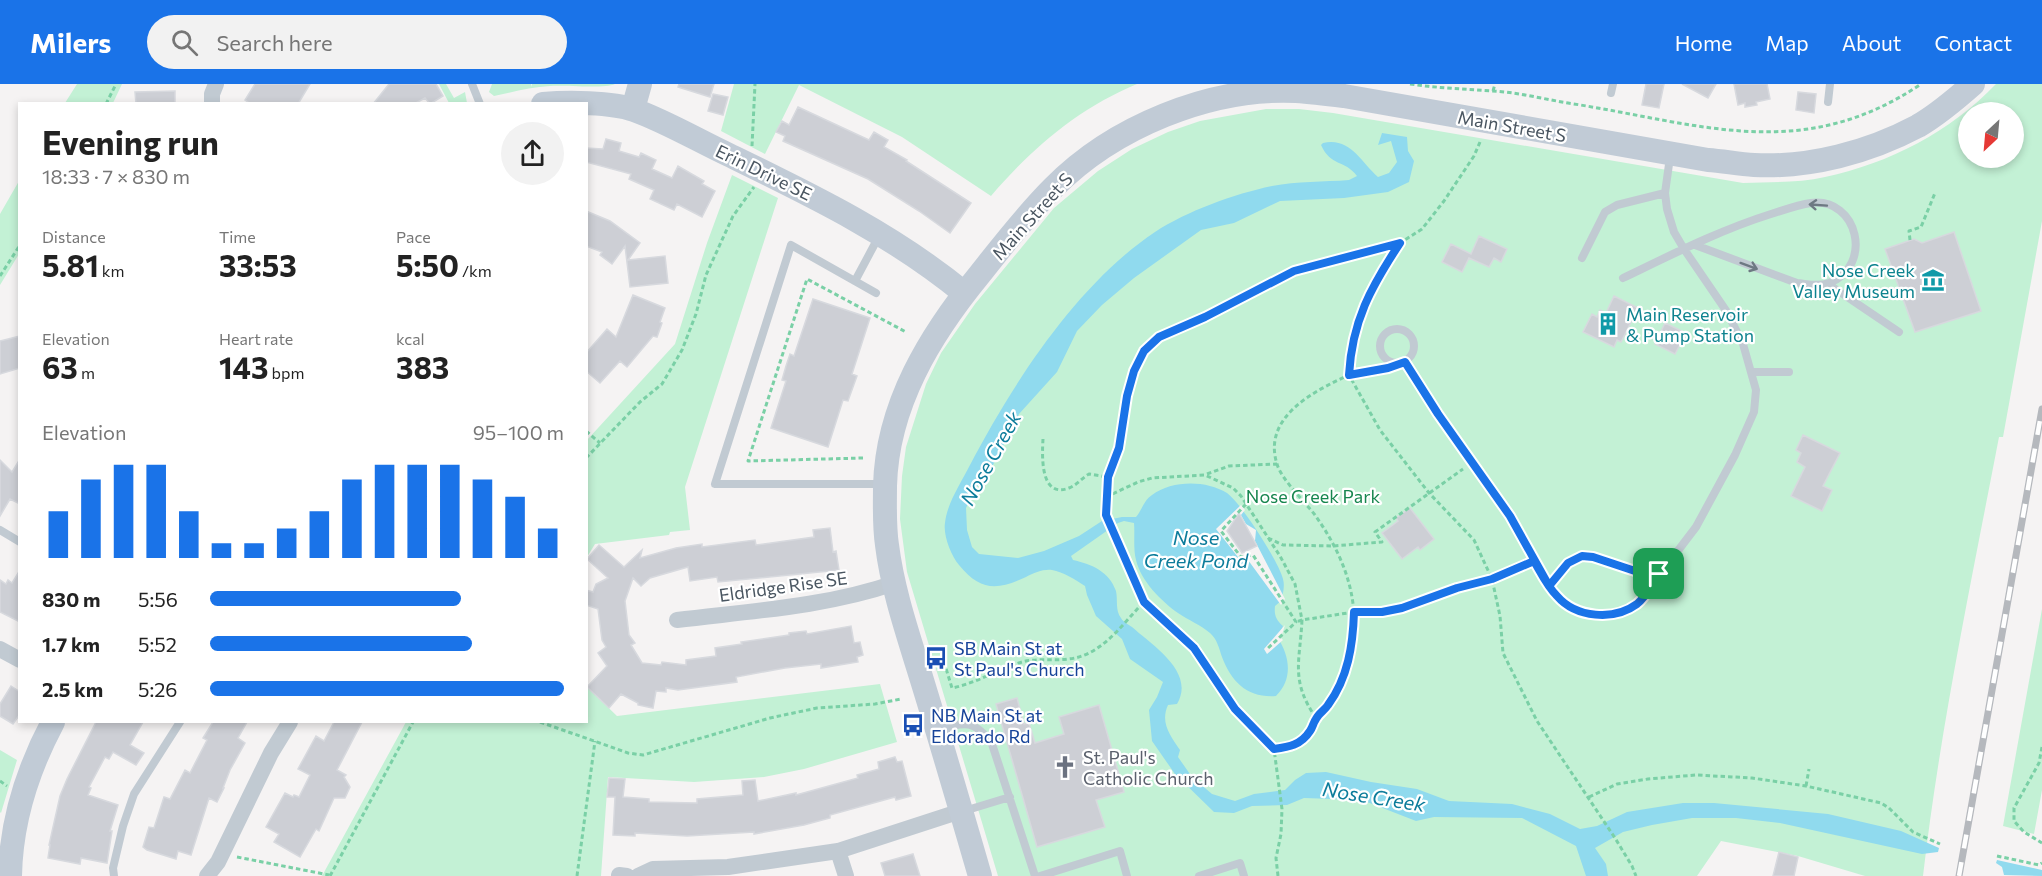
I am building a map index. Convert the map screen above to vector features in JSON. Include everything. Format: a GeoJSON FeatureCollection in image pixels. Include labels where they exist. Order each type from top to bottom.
{"type":"FeatureCollection","features":[{"type":"Feature","properties":{"kind":"main road"},"geometry":{"type":"LineString","coordinates":[[633,109],[639,84]]}},
{"type":"Feature","properties":{"kind":"main road","name":"Main Street S"},"geometry":{"type":"LineString","coordinates":[[980,876],[894,583],[886,544],[885,484],[891,440],[903,399],[926,348],[948,314],[1041,200],[1093,153],[1131,131],[1205,102],[1251,93],[1294,91],[1344,96],[1670,153],[1755,165],[1807,163],[1847,154],[1883,142],[1919,125],[1973,84]]}},
{"type":"Feature","properties":{"kind":"main road","name":"Erin Drive SE"},"geometry":{"type":"LineString","coordinates":[[588,104],[633,109],[836,207],[881,233],[964,293]]}},
{"type":"Feature","properties":{"kind":"main road"},"geometry":{"type":"LineString","coordinates":[[10,876],[12,845],[22,795],[52,723]]}},
{"type":"Feature","properties":{"kind":"street"},"geometry":{"type":"LineString","coordinates":[[212,102],[216,84]]}},
{"type":"Feature","properties":{"kind":"street","name":"Eldridge Rise SE"},"geometry":{"type":"LineString","coordinates":[[676,620],[816,603],[863,594],[894,583]]}},
{"type":"Feature","properties":{"kind":"street"},"geometry":{"type":"LineString","coordinates":[[0,649],[18,659]]}},
{"type":"Feature","properties":{"kind":"street"},"geometry":{"type":"LineString","coordinates":[[207,876],[222,854],[271,753],[289,723]]}},
{"type":"Feature","properties":{"kind":"street"},"geometry":{"type":"LineString","coordinates":[[638,876],[653,869],[728,867],[838,851],[962,811]]}},
{"type":"Feature","properties":{"kind":"street"},"geometry":{"type":"LineString","coordinates":[[838,851],[846,876]]}},
{"type":"Feature","properties":{"kind":"street"},"geometry":{"type":"LineString","coordinates":[[619,875],[627,876]]}},
{"type":"Feature","properties":{"kind":"lane"},"geometry":{"type":"LineString","coordinates":[[472,84],[479,102]]}},
{"type":"Feature","properties":{"kind":"lane"},"geometry":{"type":"LineString","coordinates":[[1828,102],[1830,84]]}},
{"type":"Feature","properties":{"kind":"lane"},"geometry":{"type":"LineString","coordinates":[[1401,362],[1510,516],[1534,561],[1557,597],[1572,609],[1596,615],[1617,613],[1638,603],[1696,527],[1735,455],[1754,412],[1756,390],[1743,344],[1727,312],[1674,232],[1665,193],[1670,153]]}},
{"type":"Feature","properties":{"kind":"lane"},"geometry":{"type":"LineString","coordinates":[[1582,258],[1605,212],[1617,205],[1665,193]]}},
{"type":"Feature","properties":{"kind":"lane"},"geometry":{"type":"LineString","coordinates":[[1623,278],[1684,249],[1695,244],[1742,223],[1812,203],[1827,204],[1848,218],[1857,244],[1853,261],[1842,276],[1828,284],[1812,285],[1797,283],[1695,244]]}},
{"type":"Feature","properties":{"kind":"lane"},"geometry":{"type":"LineString","coordinates":[[855,281],[881,233]]}},
{"type":"Feature","properties":{"kind":"lane"},"geometry":{"type":"LineString","coordinates":[[876,293],[791,245],[715,484],[885,484]]}},
{"type":"Feature","properties":{"kind":"lane"},"geometry":{"type":"LineString","coordinates":[[1828,284],[1899,332]]}},
{"type":"Feature","properties":{"kind":"lane"},"geometry":{"type":"LineString","coordinates":[[1752,372],[1789,372]]}},
{"type":"Feature","properties":{"kind":"lane"},"geometry":{"type":"LineString","coordinates":[[0,531],[18,541]]}},
{"type":"Feature","properties":{"kind":"lane"},"geometry":{"type":"LineString","coordinates":[[1549,586],[1568,563],[1582,556],[1593,557],[1635,571],[1659,574]]}},
{"type":"Feature","properties":{"kind":"lane"},"geometry":{"type":"LineString","coordinates":[[114,876],[113,868],[123,826],[134,794],[179,723]]}},
{"type":"Feature","properties":{"kind":"lane"},"geometry":{"type":"LineString","coordinates":[[937,730],[961,723],[971,725],[984,733],[992,744],[1035,876]]}},
{"type":"Feature","properties":{"kind":"lane"},"geometry":{"type":"LineString","coordinates":[[962,811],[1010,797]]}},
{"type":"Feature","properties":{"kind":"lane"},"geometry":{"type":"LineString","coordinates":[[1040,876],[1120,850],[1127,876]]}},
{"type":"Feature","properties":{"kind":"lane"},"geometry":{"type":"LineString","coordinates":[[1198,876],[1240,863],[1244,876]]}},
{"type":"Feature","properties":{"kind":"path"},"geometry":{"type":"LineString","coordinates":[[107,102],[116,84]]}},
{"type":"Feature","properties":{"kind":"path"},"geometry":{"type":"LineString","coordinates":[[588,456],[640,402],[662,384],[682,350],[696,314],[706,275],[733,216],[756,185],[751,135],[755,84]]}},
{"type":"Feature","properties":{"kind":"path"},"geometry":{"type":"LineString","coordinates":[[1410,84],[1440,89],[1493,91],[1710,128],[1769,134],[1822,127],[1851,119],[1903,97],[1921,84]]}},
{"type":"Feature","properties":{"kind":"path"},"geometry":{"type":"LineString","coordinates":[[1493,91],[1495,84]]}},
{"type":"Feature","properties":{"kind":"path"},"geometry":{"type":"LineString","coordinates":[[1278,876],[1276,858],[1281,834],[1282,809],[1274,749],[1235,709],[1194,648],[1144,602],[1106,515],[1108,477],[1118,448],[1127,396],[1134,371],[1144,351],[1159,337],[1205,317],[1294,271],[1400,243],[1422,229],[1436,213],[1474,156],[1480,142]]}},
{"type":"Feature","properties":{"kind":"path"},"geometry":{"type":"LineString","coordinates":[[1910,240],[1909,231],[1920,227],[1935,193]]}},
{"type":"Feature","properties":{"kind":"path"},"geometry":{"type":"LineString","coordinates":[[1400,243],[1378,275],[1359,317],[1351,348],[1349,375],[1380,430],[1429,493],[1474,540],[1492,579],[1500,616],[1503,653],[1537,721],[1605,822],[1636,876]]}},
{"type":"Feature","properties":{"kind":"path"},"geometry":{"type":"LineString","coordinates":[[0,276],[18,248]]}},
{"type":"Feature","properties":{"kind":"path"},"geometry":{"type":"LineString","coordinates":[[863,458],[748,461],[807,279],[906,332]]}},
{"type":"Feature","properties":{"kind":"path"},"geometry":{"type":"LineString","coordinates":[[1274,749],[1293,746],[1304,740],[1312,729],[1316,718],[1328,706],[1339,687],[1349,660],[1354,636],[1354,600],[1342,561],[1315,515],[1279,470],[1274,451],[1277,432],[1290,411],[1317,390],[1349,375],[1388,368],[1401,362]]}},
{"type":"Feature","properties":{"kind":"path"},"geometry":{"type":"LineString","coordinates":[[588,433],[600,443]]}},
{"type":"Feature","properties":{"kind":"path"},"geometry":{"type":"LineString","coordinates":[[1042,439],[1044,474],[1054,488],[1062,490],[1071,488],[1089,474],[1108,477]]}},
{"type":"Feature","properties":{"kind":"path"},"geometry":{"type":"LineString","coordinates":[[1267,538],[1283,545],[1334,546],[1382,542],[1375,532],[1472,462]]}},
{"type":"Feature","properties":{"kind":"path"},"geometry":{"type":"LineString","coordinates":[[1107,497],[1152,478],[1205,475],[1229,466],[1276,464]]}},
{"type":"Feature","properties":{"kind":"path"},"geometry":{"type":"LineString","coordinates":[[1205,475],[1233,488],[1280,555],[1295,584],[1302,620],[1297,659],[1299,685],[1305,702],[1316,718]]}},
{"type":"Feature","properties":{"kind":"path"},"geometry":{"type":"LineString","coordinates":[[1246,504],[1221,531],[1241,557],[1253,555],[1296,622]]}},
{"type":"Feature","properties":{"kind":"path"},"geometry":{"type":"LineString","coordinates":[[1266,650],[1296,622],[1302,620],[1402,608],[1457,588],[1492,579],[1534,561]]}},
{"type":"Feature","properties":{"kind":"path"},"geometry":{"type":"LineString","coordinates":[[937,664],[944,662],[952,688],[967,686],[1024,661],[1069,659],[1082,656],[1097,650],[1144,602]]}},
{"type":"Feature","properties":{"kind":"path"},"geometry":{"type":"LineString","coordinates":[[543,723],[628,753],[643,755],[770,718],[817,708],[875,704],[901,699]]}},
{"type":"Feature","properties":{"kind":"path"},"geometry":{"type":"LineString","coordinates":[[222,854],[329,875],[412,723]]}},
{"type":"Feature","properties":{"kind":"path"},"geometry":{"type":"LineString","coordinates":[[577,876],[595,741]]}},
{"type":"Feature","properties":{"kind":"path"},"geometry":{"type":"LineString","coordinates":[[2042,747],[2039,763],[2014,808],[2014,821],[2024,832],[2042,843]]}},
{"type":"Feature","properties":{"kind":"path"},"geometry":{"type":"LineString","coordinates":[[1806,786],[1809,769]]}},
{"type":"Feature","properties":{"kind":"path"},"geometry":{"type":"LineString","coordinates":[[1589,797],[1617,784],[1648,779],[1696,776],[1752,778],[1806,786],[1881,803],[1913,832],[1940,844]]}},
{"type":"Feature","properties":{"kind":"path"},"geometry":{"type":"LineString","coordinates":[[1996,856],[2039,865],[2042,862]]}},
{"type":"Feature","properties":{"kind":"green space"},"geometry":{"type":"Polygon","coordinates":[[[77,84],[122,84],[113,102],[66,102],[77,84]]]}},
{"type":"Feature","properties":{"kind":"green space"},"geometry":{"type":"Polygon","coordinates":[[[439,84],[446,84],[454,98],[465,92],[467,102],[448,102],[439,84]]]}},
{"type":"Feature","properties":{"kind":"green space"},"geometry":{"type":"Polygon","coordinates":[[[492,84],[531,84],[531,87],[532,84],[615,84],[543,87],[494,96],[489,92],[492,84]]]}},
{"type":"Feature","properties":{"kind":"green space"},"geometry":{"type":"Polygon","coordinates":[[[734,84],[1137,84],[1076,117],[1040,146],[991,196],[902,137],[799,85],[765,154],[721,131],[734,84]]]}},
{"type":"Feature","properties":{"kind":"green space","name":"Nose Creek Park"},"geometry":{"type":"Polygon","coordinates":[[[1996,84],[2042,84],[2042,221],[2003,437],[1999,437],[1957,656],[1938,766],[1923,876],[1865,876],[1798,856],[1721,841],[1697,876],[998,876],[907,572],[900,519],[906,447],[926,384],[941,353],[975,304],[1054,208],[1098,171],[1132,149],[1168,132],[1200,121],[1266,109],[1299,109],[1333,113],[1743,183],[1815,179],[1849,171],[1896,154],[1939,131],[1958,118],[1958,168],[2024,168],[2024,102],[1977,102],[1996,84]]]}},
{"type":"Feature","properties":{"kind":"green space"},"geometry":{"type":"Polygon","coordinates":[[[732,175],[778,198],[685,487],[690,530],[670,532],[669,535],[595,544],[588,555],[588,439],[675,344],[707,243],[732,175]]]}},
{"type":"Feature","properties":{"kind":"green space"},"geometry":{"type":"Polygon","coordinates":[[[18,183],[18,256],[0,285],[0,214],[18,183]]]}},
{"type":"Feature","properties":{"kind":"green space"},"geometry":{"type":"Polygon","coordinates":[[[2042,609],[2042,790],[2034,834],[2003,826],[2042,609]]]}},
{"type":"Feature","properties":{"kind":"green space"},"geometry":{"type":"Polygon","coordinates":[[[880,684],[897,742],[804,769],[764,777],[694,782],[608,777],[601,876],[322,876],[405,723],[588,723],[588,688],[617,716],[880,684]]]}},
{"type":"Feature","properties":{"kind":"green space"},"geometry":{"type":"Polygon","coordinates":[[[0,750],[17,760],[1,813],[0,812],[0,750]]]}},
{"type":"Feature","properties":{"kind":"water"},"geometry":{"type":"Polygon","coordinates":[[[1382,133],[1407,137],[1408,151],[1414,161],[1409,182],[1388,192],[1344,198],[1280,201],[1234,223],[1201,230],[1134,278],[1102,305],[1077,331],[1057,372],[1019,414],[989,472],[975,489],[966,508],[967,530],[972,547],[979,554],[1018,558],[1044,551],[1079,536],[1102,521],[1136,517],[1152,495],[1179,484],[1209,486],[1227,493],[1233,499],[1267,547],[1283,579],[1281,601],[1275,606],[1275,612],[1283,626],[1278,638],[1285,653],[1288,668],[1285,682],[1276,696],[1257,694],[1242,687],[1226,666],[1212,635],[1203,627],[1182,616],[1152,590],[1136,560],[1134,523],[1124,521],[1118,523],[1071,556],[1073,560],[1099,569],[1109,578],[1116,591],[1118,612],[1122,619],[1160,651],[1176,670],[1181,681],[1181,692],[1177,704],[1168,705],[1166,723],[1180,750],[1178,757],[1192,777],[1212,794],[1235,801],[1254,794],[1285,790],[1306,773],[1326,772],[1417,789],[1449,801],[1512,804],[1550,814],[1580,829],[1597,826],[1627,812],[1683,803],[1714,803],[1828,814],[1901,831],[1939,848],[1938,852],[1922,854],[1780,823],[1736,818],[1692,818],[1623,832],[1595,848],[1606,864],[1608,876],[1586,876],[1576,846],[1522,818],[1434,817],[1416,821],[1362,800],[1304,798],[1287,805],[1252,806],[1234,813],[1214,812],[1175,774],[1152,741],[1149,710],[1163,682],[1130,659],[1122,639],[1096,616],[1085,586],[1065,574],[1049,570],[1007,584],[990,586],[975,580],[959,565],[948,545],[945,533],[948,508],[955,493],[1006,401],[1027,369],[1049,337],[1099,279],[1155,232],[1211,204],[1272,186],[1349,180],[1357,176],[1347,167],[1329,157],[1321,145],[1323,143],[1332,142],[1348,147],[1378,177],[1389,173],[1397,162],[1391,141],[1378,145],[1382,133]]]}},
{"type":"Feature","properties":{"kind":"water"},"geometry":{"type":"Polygon","coordinates":[[[1997,860],[2042,870],[2042,876],[2004,875],[2002,867],[1996,863],[1997,860]]]}},
{"type":"Feature","properties":{"kind":"pier"},"geometry":{"type":"Polygon","coordinates":[[[1241,505],[1245,510],[1241,515],[1246,524],[1256,530],[1255,541],[1285,599],[1281,605],[1248,560],[1241,561],[1216,529],[1241,505]]]}},
{"type":"Feature","properties":{"kind":"pier"},"geometry":{"type":"Polygon","coordinates":[[[1285,625],[1281,638],[1283,640],[1267,654],[1264,649],[1285,625]]]}},
{"type":"Feature","properties":{"kind":"building"},"geometry":{"type":"Polygon","coordinates":[[[255,84],[310,84],[299,102],[248,102],[245,100],[255,84]]]}},
{"type":"Feature","properties":{"kind":"building"},"geometry":{"type":"Polygon","coordinates":[[[389,84],[436,84],[443,96],[433,102],[428,102],[425,98],[418,102],[375,102],[389,84]]]}},
{"type":"Feature","properties":{"kind":"building"},"geometry":{"type":"Polygon","coordinates":[[[679,84],[714,84],[710,97],[678,87],[679,84]]]}},
{"type":"Feature","properties":{"kind":"building"},"geometry":{"type":"Polygon","coordinates":[[[1646,84],[1664,84],[1659,108],[1642,105],[1646,84]]]}},
{"type":"Feature","properties":{"kind":"building"},"geometry":{"type":"Polygon","coordinates":[[[1682,84],[1716,84],[1708,98],[1682,84]]]}},
{"type":"Feature","properties":{"kind":"building"},"geometry":{"type":"Polygon","coordinates":[[[1734,84],[1767,84],[1770,99],[1756,102],[1757,105],[1745,107],[1745,103],[1738,105],[1734,84]]]}},
{"type":"Feature","properties":{"kind":"building"},"geometry":{"type":"Polygon","coordinates":[[[175,91],[175,102],[136,102],[135,92],[175,91]]]}},
{"type":"Feature","properties":{"kind":"building"},"geometry":{"type":"Polygon","coordinates":[[[1798,92],[1816,94],[1814,113],[1796,110],[1798,92]]]}},
{"type":"Feature","properties":{"kind":"building"},"geometry":{"type":"Polygon","coordinates":[[[713,94],[728,97],[723,115],[708,111],[713,94]]]}},
{"type":"Feature","properties":{"kind":"building"},"geometry":{"type":"Polygon","coordinates":[[[798,107],[869,140],[874,132],[888,140],[884,147],[971,203],[950,233],[868,179],[783,141],[785,136],[776,132],[782,121],[789,125],[798,107]]]}},
{"type":"Feature","properties":{"kind":"building"},"geometry":{"type":"Polygon","coordinates":[[[606,139],[621,143],[619,151],[639,157],[641,153],[656,160],[652,169],[672,178],[678,166],[704,181],[702,184],[715,191],[702,217],[677,204],[674,210],[650,199],[654,190],[629,179],[631,174],[588,163],[588,148],[603,149],[606,139]]]}},
{"type":"Feature","properties":{"kind":"building"},"geometry":{"type":"Polygon","coordinates":[[[588,212],[610,221],[640,243],[628,260],[665,256],[668,283],[630,287],[625,246],[612,264],[600,255],[602,252],[588,247],[588,212]]]}},
{"type":"Feature","properties":{"kind":"building","name":"Nose Creek Valley Museum"},"geometry":{"type":"Polygon","coordinates":[[[1954,232],[1981,311],[1915,332],[1885,249],[1914,239],[1922,243],[1954,232]]]}},
{"type":"Feature","properties":{"kind":"building"},"geometry":{"type":"Polygon","coordinates":[[[1479,236],[1507,249],[1501,262],[1494,258],[1489,267],[1469,258],[1462,272],[1442,262],[1451,244],[1471,254],[1479,236]]]}},
{"type":"Feature","properties":{"kind":"building"},"geometry":{"type":"Polygon","coordinates":[[[633,295],[665,308],[657,337],[653,336],[627,367],[620,361],[600,383],[588,373],[588,351],[607,329],[616,337],[633,295]]]}},
{"type":"Feature","properties":{"kind":"building","name":"Main Reservoir & Pump Station"},"geometry":{"type":"Polygon","coordinates":[[[1614,296],[1638,308],[1621,342],[1617,340],[1614,347],[1583,332],[1592,314],[1597,317],[1600,310],[1606,313],[1614,296]]]}},
{"type":"Feature","properties":{"kind":"building"},"geometry":{"type":"Polygon","coordinates":[[[813,299],[870,318],[852,374],[857,376],[848,401],[843,400],[828,447],[771,428],[786,381],[782,380],[786,366],[790,354],[794,356],[813,299]]]}},
{"type":"Feature","properties":{"kind":"building"},"geometry":{"type":"Polygon","coordinates":[[[1665,323],[1686,333],[1675,354],[1655,344],[1665,323]]]}},
{"type":"Feature","properties":{"kind":"building"},"geometry":{"type":"Polygon","coordinates":[[[18,336],[18,369],[0,374],[0,341],[18,336]]]}},
{"type":"Feature","properties":{"kind":"building"},"geometry":{"type":"Polygon","coordinates":[[[1803,435],[1840,453],[1823,486],[1832,490],[1822,511],[1791,496],[1805,467],[1797,462],[1801,453],[1796,450],[1803,435]]]}},
{"type":"Feature","properties":{"kind":"building"},"geometry":{"type":"Polygon","coordinates":[[[0,460],[12,472],[18,462],[18,503],[10,499],[0,516],[0,460]]]}},
{"type":"Feature","properties":{"kind":"building"},"geometry":{"type":"Polygon","coordinates":[[[1410,508],[1434,539],[1420,550],[1418,547],[1402,559],[1382,533],[1398,521],[1396,518],[1410,508]]]}},
{"type":"Feature","properties":{"kind":"building"},"geometry":{"type":"Polygon","coordinates":[[[1239,513],[1257,546],[1242,553],[1227,531],[1239,513]]]}},
{"type":"Feature","properties":{"kind":"building"},"geometry":{"type":"Polygon","coordinates":[[[830,528],[833,552],[836,551],[839,570],[718,582],[717,577],[690,581],[688,567],[650,578],[641,586],[633,578],[625,601],[629,635],[635,643],[631,645],[642,663],[661,665],[662,662],[686,665],[686,660],[716,656],[715,648],[789,635],[789,633],[806,631],[807,634],[851,626],[854,643],[860,642],[863,655],[857,657],[858,662],[821,668],[821,664],[785,668],[736,677],[737,682],[678,690],[666,688],[666,692],[656,691],[653,708],[638,705],[621,694],[609,708],[588,688],[607,666],[598,653],[606,647],[602,640],[598,609],[588,606],[588,591],[593,592],[596,584],[608,578],[588,560],[599,545],[624,567],[642,550],[640,558],[676,548],[702,544],[702,547],[755,540],[756,545],[814,537],[813,530],[830,528]]]}},
{"type":"Feature","properties":{"kind":"building"},"geometry":{"type":"Polygon","coordinates":[[[18,573],[18,621],[0,612],[0,580],[6,584],[8,580],[12,583],[18,573]]]}},
{"type":"Feature","properties":{"kind":"building"},"geometry":{"type":"Polygon","coordinates":[[[11,686],[18,691],[18,717],[13,724],[0,716],[0,704],[11,686]]]}},
{"type":"Feature","properties":{"kind":"building","name":"St. Paul's Catholic Church"},"geometry":{"type":"Polygon","coordinates":[[[1017,698],[1024,724],[1029,723],[1035,743],[1064,734],[1059,717],[1099,705],[1124,792],[1096,800],[1105,827],[1037,847],[996,704],[1017,698]]]}},
{"type":"Feature","properties":{"kind":"building"},"geometry":{"type":"Polygon","coordinates":[[[95,723],[142,723],[130,745],[144,753],[136,765],[113,752],[109,759],[105,757],[89,787],[91,788],[88,795],[118,805],[110,831],[112,831],[107,863],[81,858],[80,864],[48,858],[60,796],[95,723]]]}},
{"type":"Feature","properties":{"kind":"building"},"geometry":{"type":"Polygon","coordinates":[[[212,723],[246,723],[238,738],[245,743],[230,770],[217,802],[209,798],[191,855],[178,851],[176,859],[147,850],[143,847],[149,827],[154,828],[164,797],[170,799],[185,770],[190,773],[207,740],[203,738],[212,723]]]}},
{"type":"Feature","properties":{"kind":"building"},"geometry":{"type":"Polygon","coordinates":[[[333,723],[361,723],[337,770],[346,775],[344,777],[350,787],[345,798],[334,798],[319,831],[316,829],[300,857],[274,842],[279,834],[266,827],[285,793],[299,797],[310,775],[298,769],[316,736],[324,741],[333,723]]]}},
{"type":"Feature","properties":{"kind":"building"},"geometry":{"type":"Polygon","coordinates":[[[895,757],[897,762],[902,761],[911,796],[896,800],[895,797],[830,815],[830,818],[804,825],[754,834],[754,832],[687,836],[635,833],[635,836],[613,835],[615,797],[607,797],[609,778],[625,779],[623,797],[649,799],[649,802],[697,803],[697,799],[743,795],[742,781],[755,780],[758,801],[796,793],[796,795],[858,778],[857,775],[879,769],[878,762],[895,757]]]}},
{"type":"Feature","properties":{"kind":"building"},"geometry":{"type":"Polygon","coordinates":[[[1779,852],[1798,857],[1794,876],[1773,876],[1779,852]]]}},
{"type":"Feature","properties":{"kind":"building"},"geometry":{"type":"Polygon","coordinates":[[[913,854],[920,876],[885,876],[881,863],[913,854]]]}},
{"type":"Feature","properties":{"kind":"railway"},"geometry":{"type":"LineString","coordinates":[[1959,876],[2042,409]]}},
{"type":"Feature","properties":{"kind":"place","name":"Nose Creek Valley Museum"},"geometry":{"type":"Point","coordinates":[1933,280]}},
{"type":"Feature","properties":{"kind":"place","name":"Main Reservoir & Pump Station"},"geometry":{"type":"Point","coordinates":[1608,324]}},
{"type":"Feature","properties":{"kind":"place","name":"SB Main St at St Paul's Church"},"geometry":{"type":"Point","coordinates":[936,658]}},
{"type":"Feature","properties":{"kind":"place","name":"NB Main St at Eldorado Rd"},"geometry":{"type":"Point","coordinates":[913,725]}},
{"type":"Feature","properties":{"kind":"place","name":"St. Paul's Catholic Church"},"geometry":{"type":"Point","coordinates":[1065,767]}},
{"type":"Feature","properties":{"kind":"route"},"geometry":{"type":"LineString","coordinates":[[1659,574],[1635,571],[1593,557],[1582,556],[1568,563],[1549,586],[1510,516],[1438,414],[1405,362],[1388,368],[1349,375],[1351,348],[1359,317],[1378,275],[1400,243],[1294,271],[1205,317],[1159,337],[1144,351],[1134,371],[1127,396],[1119,448],[1108,477],[1106,515],[1144,602],[1194,648],[1235,709],[1274,749],[1293,746],[1304,740],[1316,718],[1328,706],[1339,687],[1349,660],[1354,636],[1354,612],[1382,612],[1402,608],[1457,588],[1492,579],[1534,561],[1549,586],[1557,597],[1572,609],[1596,615],[1609,614],[1617,613],[1638,603],[1659,574]]}},
{"type":"Feature","properties":{"kind":"water label","name":"Nose Creek"},"geometry":{"type":"Point","coordinates":[990,458]}},
{"type":"Feature","properties":{"kind":"water label","name":"Nose Creek Pond"},"geometry":{"type":"Point","coordinates":[1196,548]}},
{"type":"Feature","properties":{"kind":"water label","name":"Nose Creek"},"geometry":{"type":"Point","coordinates":[1374,796]}}]}
